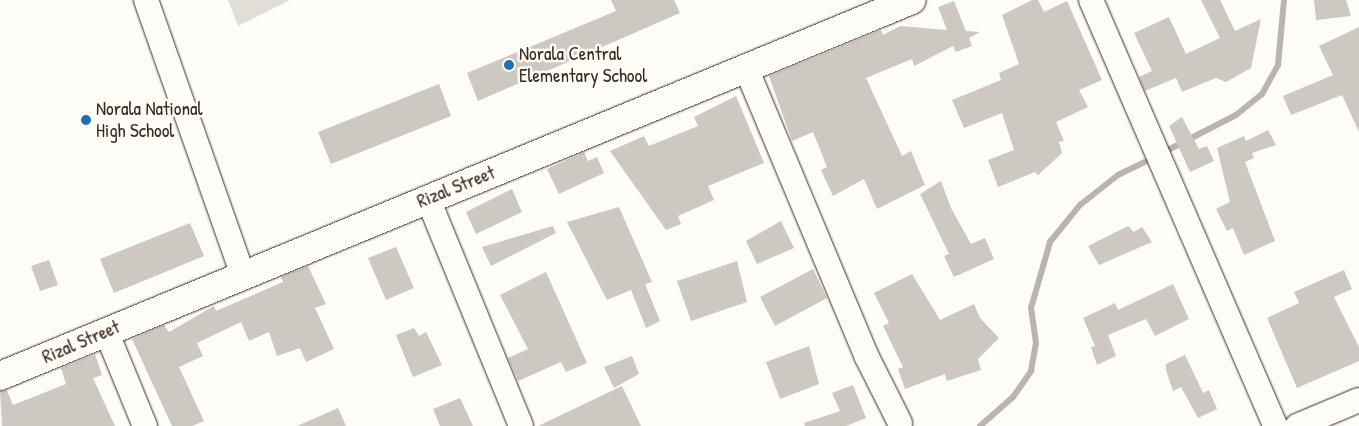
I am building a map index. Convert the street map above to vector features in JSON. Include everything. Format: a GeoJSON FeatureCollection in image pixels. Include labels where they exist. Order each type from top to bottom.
{"type":"FeatureCollection","features":[{"type":"Feature","properties":{"kind":"main road","name":"Rizal Street"},"geometry":{"type":"LineString","coordinates":[[0,376],[912,0]]}},
{"type":"Feature","properties":{"kind":"street"},"geometry":{"type":"LineString","coordinates":[[146,0],[243,275]]}},
{"type":"Feature","properties":{"kind":"street"},"geometry":{"type":"LineString","coordinates":[[1091,0],[1275,426]]}},
{"type":"Feature","properties":{"kind":"street"},"geometry":{"type":"LineString","coordinates":[[746,68],[867,357],[900,422]]}},
{"type":"Feature","properties":{"kind":"street"},"geometry":{"type":"LineString","coordinates":[[428,199],[521,426]]}},
{"type":"Feature","properties":{"kind":"street"},"geometry":{"type":"LineString","coordinates":[[106,331],[145,426]]}},
{"type":"Feature","properties":{"kind":"street"},"geometry":{"type":"LineString","coordinates":[[1297,426],[1359,400]]}},
{"type":"Feature","properties":{"kind":"shaded area"},"geometry":{"type":"Polygon","coordinates":[[[228,0],[290,0],[238,26],[228,0]]]}},
{"type":"Feature","properties":{"kind":"building"},"geometry":{"type":"Polygon","coordinates":[[[611,0],[674,0],[680,13],[478,101],[467,73],[616,11],[611,0]]]}},
{"type":"Feature","properties":{"kind":"building"},"geometry":{"type":"Polygon","coordinates":[[[1032,0],[1038,0],[1044,12],[1067,1],[1102,80],[1079,90],[1088,107],[1056,122],[1064,141],[1059,142],[1062,153],[1038,175],[1035,172],[998,187],[988,160],[1014,150],[1002,113],[964,128],[952,100],[1001,80],[999,73],[1019,64],[1002,15],[1032,0]]]}},
{"type":"Feature","properties":{"kind":"building"},"geometry":{"type":"Polygon","coordinates":[[[1201,0],[1220,0],[1235,31],[1261,19],[1251,68],[1226,82],[1216,78],[1182,92],[1176,78],[1145,91],[1139,77],[1152,71],[1134,33],[1169,17],[1186,54],[1220,38],[1201,0]]]}},
{"type":"Feature","properties":{"kind":"building"},"geometry":{"type":"Polygon","coordinates":[[[1314,0],[1346,0],[1351,16],[1316,20],[1314,0]]]}},
{"type":"Feature","properties":{"kind":"building"},"geometry":{"type":"Polygon","coordinates":[[[954,1],[966,31],[980,32],[969,38],[972,46],[956,52],[953,46],[914,66],[912,59],[866,78],[902,156],[911,151],[925,185],[877,209],[864,179],[833,196],[821,170],[827,167],[813,132],[792,141],[769,76],[881,30],[883,35],[900,26],[947,30],[938,7],[954,1]]]}},
{"type":"Feature","properties":{"kind":"building"},"geometry":{"type":"Polygon","coordinates":[[[1359,27],[1359,132],[1342,95],[1291,115],[1283,96],[1333,75],[1319,46],[1359,27]]]}},
{"type":"Feature","properties":{"kind":"building"},"geometry":{"type":"Polygon","coordinates":[[[439,84],[451,116],[331,164],[318,132],[439,84]]]}},
{"type":"Feature","properties":{"kind":"building"},"geometry":{"type":"Polygon","coordinates":[[[736,96],[764,163],[708,186],[714,200],[678,216],[681,224],[666,230],[610,151],[644,136],[649,146],[698,126],[694,117],[736,96]]]}},
{"type":"Feature","properties":{"kind":"building"},"geometry":{"type":"Polygon","coordinates":[[[1182,117],[1199,149],[1207,146],[1214,161],[1190,172],[1169,126],[1182,117]]]}},
{"type":"Feature","properties":{"kind":"building"},"geometry":{"type":"Polygon","coordinates":[[[1268,130],[1276,145],[1252,153],[1254,158],[1245,162],[1275,241],[1244,255],[1233,228],[1227,231],[1216,209],[1230,202],[1217,148],[1244,136],[1246,141],[1268,130]]]}},
{"type":"Feature","properties":{"kind":"building"},"geometry":{"type":"Polygon","coordinates":[[[584,152],[588,161],[597,157],[604,173],[559,194],[547,169],[584,152]]]}},
{"type":"Feature","properties":{"kind":"building"},"geometry":{"type":"Polygon","coordinates":[[[941,181],[951,208],[971,244],[985,238],[994,259],[954,277],[944,256],[949,254],[920,194],[941,181]]]}},
{"type":"Feature","properties":{"kind":"building"},"geometry":{"type":"Polygon","coordinates":[[[512,189],[522,212],[476,234],[466,212],[512,189]]]}},
{"type":"Feature","properties":{"kind":"building"},"geometry":{"type":"Polygon","coordinates":[[[619,207],[652,282],[645,284],[660,321],[646,328],[631,290],[607,300],[567,222],[619,207]]]}},
{"type":"Feature","properties":{"kind":"building"},"geometry":{"type":"Polygon","coordinates":[[[781,221],[794,248],[757,264],[746,241],[781,221]]]}},
{"type":"Feature","properties":{"kind":"building"},"geometry":{"type":"Polygon","coordinates":[[[190,223],[204,256],[114,293],[100,259],[190,223]]]}},
{"type":"Feature","properties":{"kind":"building"},"geometry":{"type":"Polygon","coordinates":[[[553,226],[556,233],[491,266],[482,247],[553,226]]]}},
{"type":"Feature","properties":{"kind":"building"},"geometry":{"type":"Polygon","coordinates":[[[1128,226],[1134,232],[1142,227],[1152,242],[1099,265],[1088,246],[1128,226]]]}},
{"type":"Feature","properties":{"kind":"building"},"geometry":{"type":"Polygon","coordinates":[[[396,247],[414,288],[386,300],[368,258],[396,247]]]}},
{"type":"Feature","properties":{"kind":"building"},"geometry":{"type":"Polygon","coordinates":[[[49,260],[58,285],[40,291],[31,266],[49,260]]]}},
{"type":"Feature","properties":{"kind":"building"},"geometry":{"type":"Polygon","coordinates":[[[737,261],[747,302],[691,321],[677,281],[737,261]]]}},
{"type":"Feature","properties":{"kind":"building"},"geometry":{"type":"Polygon","coordinates":[[[308,266],[326,304],[315,308],[334,349],[306,362],[300,348],[277,356],[269,332],[249,341],[241,322],[197,343],[203,356],[179,367],[204,421],[192,426],[172,426],[132,339],[164,325],[169,332],[214,306],[216,311],[283,282],[281,277],[308,266]]]}},
{"type":"Feature","properties":{"kind":"building"},"geometry":{"type":"Polygon","coordinates":[[[813,269],[827,298],[775,326],[760,297],[813,269]]]}},
{"type":"Feature","properties":{"kind":"building"},"geometry":{"type":"Polygon","coordinates":[[[1344,270],[1352,289],[1334,297],[1359,347],[1359,361],[1297,388],[1267,318],[1299,303],[1294,292],[1344,270]]]}},
{"type":"Feature","properties":{"kind":"building"},"geometry":{"type":"Polygon","coordinates":[[[546,272],[587,363],[566,372],[561,362],[518,381],[508,358],[528,349],[500,295],[546,272]]]}},
{"type":"Feature","properties":{"kind":"building"},"geometry":{"type":"Polygon","coordinates":[[[912,274],[940,320],[974,304],[980,318],[999,338],[978,359],[981,370],[947,381],[945,374],[905,389],[898,369],[903,367],[883,326],[889,323],[874,293],[912,274]]]}},
{"type":"Feature","properties":{"kind":"building"},"geometry":{"type":"Polygon","coordinates":[[[1173,284],[1189,319],[1155,336],[1146,319],[1108,335],[1116,356],[1097,365],[1091,347],[1095,346],[1083,318],[1115,303],[1118,310],[1173,284]]]}},
{"type":"Feature","properties":{"kind":"building"},"geometry":{"type":"Polygon","coordinates":[[[414,328],[419,336],[426,332],[442,365],[413,377],[396,335],[414,328]]]}},
{"type":"Feature","properties":{"kind":"building"},"geometry":{"type":"Polygon","coordinates":[[[809,346],[819,384],[780,399],[766,362],[809,346]]]}},
{"type":"Feature","properties":{"kind":"building"},"geometry":{"type":"Polygon","coordinates":[[[95,354],[102,375],[93,378],[115,426],[2,426],[0,391],[7,390],[13,405],[66,384],[61,368],[95,354]]]}},
{"type":"Feature","properties":{"kind":"building"},"geometry":{"type":"Polygon","coordinates":[[[1185,355],[1203,393],[1209,390],[1217,409],[1198,418],[1181,387],[1173,391],[1166,370],[1166,364],[1185,355]]]}},
{"type":"Feature","properties":{"kind":"building"},"geometry":{"type":"Polygon","coordinates":[[[632,356],[639,374],[614,388],[604,367],[632,356]]]}},
{"type":"Feature","properties":{"kind":"building"},"geometry":{"type":"Polygon","coordinates":[[[853,385],[866,418],[846,426],[805,426],[804,423],[840,411],[832,393],[853,385]]]}},
{"type":"Feature","properties":{"kind":"building"},"geometry":{"type":"Polygon","coordinates":[[[622,386],[641,426],[538,426],[622,386]]]}},
{"type":"Feature","properties":{"kind":"building"},"geometry":{"type":"Polygon","coordinates":[[[460,398],[473,426],[440,426],[433,409],[460,398]]]}},
{"type":"Feature","properties":{"kind":"building"},"geometry":{"type":"Polygon","coordinates":[[[338,408],[346,426],[297,426],[338,408]]]}},
{"type":"Feature","properties":{"kind":"waterway"},"geometry":{"type":"LineString","coordinates":[[1168,150],[1236,115],[1262,94],[1278,65],[1284,0]]}},
{"type":"Feature","properties":{"kind":"waterway"},"geometry":{"type":"LineString","coordinates":[[980,426],[1013,397],[1031,371],[1036,343],[1031,308],[1050,242],[1080,205],[1118,175],[1145,162]]}},
{"type":"Feature","properties":{"kind":"place","name":"Norala Central Elementary School"},"geometry":{"type":"Point","coordinates":[509,65]}},
{"type":"Feature","properties":{"kind":"place","name":"Norala National High School"},"geometry":{"type":"Point","coordinates":[86,120]}}]}
